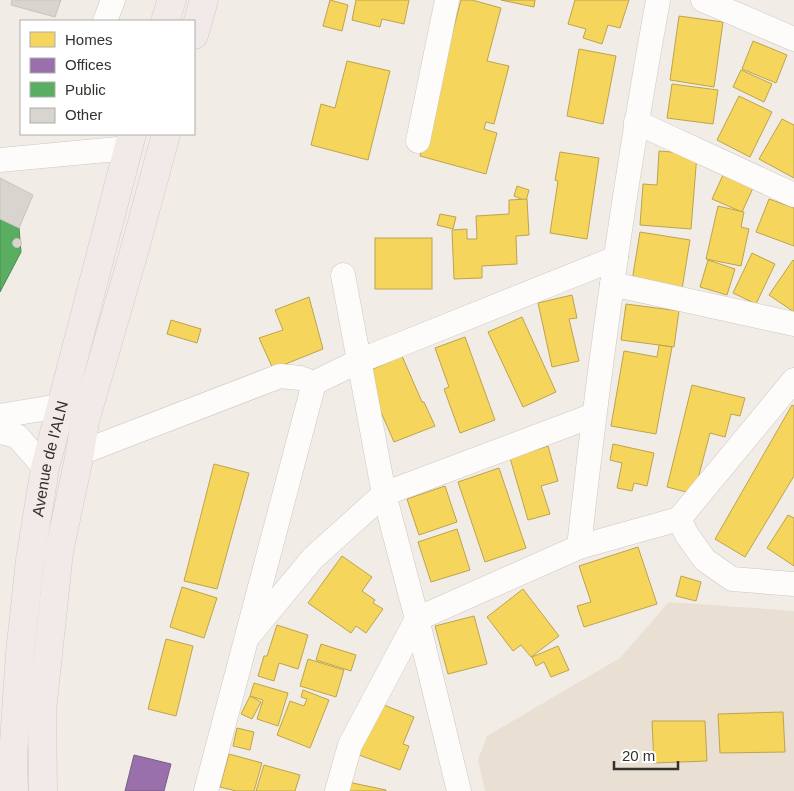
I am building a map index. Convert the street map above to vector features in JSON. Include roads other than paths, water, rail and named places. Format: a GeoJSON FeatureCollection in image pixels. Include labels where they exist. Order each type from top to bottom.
{"type":"FeatureCollection","features":[{"type":"Feature","properties":{"kind":"main road"},"geometry":{"type":"LineString","coordinates":[[165,20],[172,0]]}},
{"type":"Feature","properties":{"kind":"main road"},"geometry":{"type":"LineString","coordinates":[[195,32],[204,0]]}},
{"type":"Feature","properties":{"kind":"main road"},"geometry":{"type":"LineString","coordinates":[[43,791],[42,711],[59,552],[85,421],[166,135]]}},
{"type":"Feature","properties":{"kind":"main road","name":"Avenue de l'ALN"},"geometry":{"type":"LineString","coordinates":[[14,791],[13,757],[20,653],[30,560],[45,468],[130,141]]}},
{"type":"Feature","properties":{"kind":"street"},"geometry":{"type":"LineString","coordinates":[[105,20],[113,0]]}},
{"type":"Feature","properties":{"kind":"street"},"geometry":{"type":"LineString","coordinates":[[418,141],[447,0]]}},
{"type":"Feature","properties":{"kind":"street"},"geometry":{"type":"LineString","coordinates":[[579,547],[594,415],[612,284],[636,122],[658,0]]}},
{"type":"Feature","properties":{"kind":"street"},"geometry":{"type":"LineString","coordinates":[[702,0],[794,40]]}},
{"type":"Feature","properties":{"kind":"street"},"geometry":{"type":"LineString","coordinates":[[636,122],[794,195]]}},
{"type":"Feature","properties":{"kind":"street"},"geometry":{"type":"LineString","coordinates":[[0,160],[72,143],[130,141]]}},
{"type":"Feature","properties":{"kind":"street"},"geometry":{"type":"LineString","coordinates":[[80,453],[280,376],[300,378],[314,383],[359,361],[616,258]]}},
{"type":"Feature","properties":{"kind":"street"},"geometry":{"type":"LineString","coordinates":[[343,275],[384,494],[459,791]]}},
{"type":"Feature","properties":{"kind":"street"},"geometry":{"type":"LineString","coordinates":[[612,284],[794,324]]}},
{"type":"Feature","properties":{"kind":"street"},"geometry":{"type":"LineString","coordinates":[[337,791],[350,745],[417,619],[579,547],[679,519],[794,380]]}},
{"type":"Feature","properties":{"kind":"street"},"geometry":{"type":"LineString","coordinates":[[206,791],[314,383]]}},
{"type":"Feature","properties":{"kind":"street"},"geometry":{"type":"LineString","coordinates":[[0,416],[60,406],[94,391]]}},
{"type":"Feature","properties":{"kind":"street"},"geometry":{"type":"LineString","coordinates":[[246,639],[314,558],[384,494],[594,415]]}},
{"type":"Feature","properties":{"kind":"street"},"geometry":{"type":"LineString","coordinates":[[0,432],[17,436],[45,468]]}},
{"type":"Feature","properties":{"kind":"street"},"geometry":{"type":"LineString","coordinates":[[679,519],[687,535],[705,560],[732,579],[794,584]]}}]}
